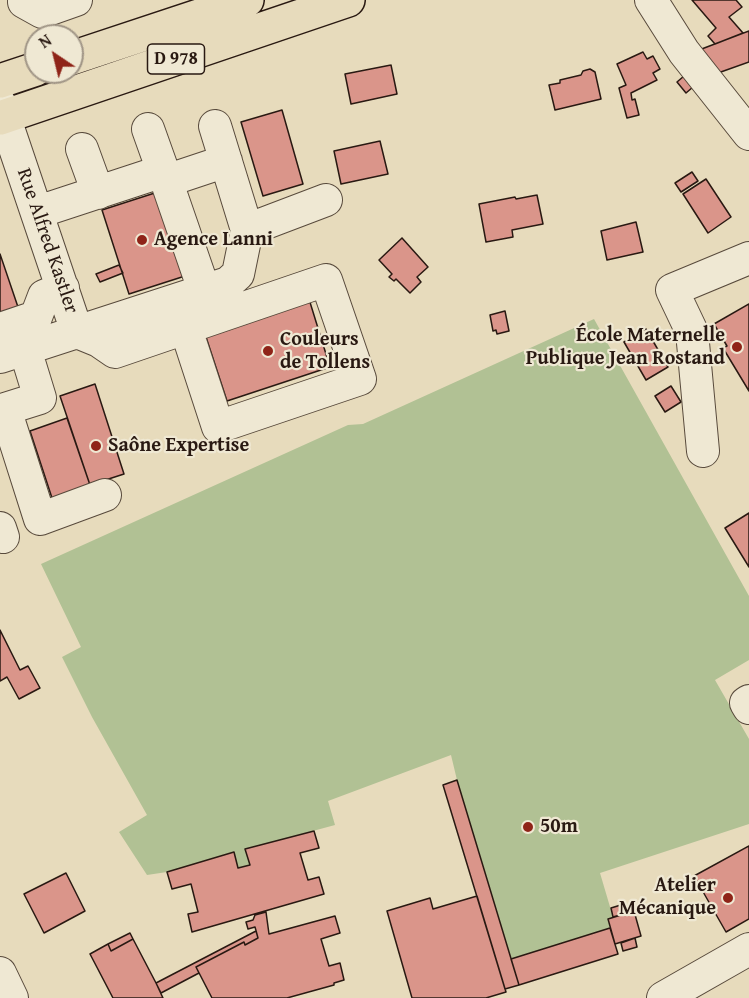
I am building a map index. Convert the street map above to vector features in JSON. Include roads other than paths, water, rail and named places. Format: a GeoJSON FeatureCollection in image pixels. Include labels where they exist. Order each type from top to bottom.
{"type":"FeatureCollection","features":[{"type":"Feature","properties":{"kind":"main road","name":"D 978"},"geometry":{"type":"LineString","coordinates":[[84,54],[247,0]]}},
{"type":"Feature","properties":{"kind":"main road","name":"D 978"},"geometry":{"type":"LineString","coordinates":[[1,113],[348,0]]}},
{"type":"Feature","properties":{"kind":"main road"},"geometry":{"type":"LineString","coordinates":[[0,81],[24,73]]}},
{"type":"Feature","properties":{"kind":"street"},"geometry":{"type":"LineString","coordinates":[[17,4],[42,12],[76,0]]}},
{"type":"Feature","properties":{"kind":"street"},"geometry":{"type":"LineString","coordinates":[[651,0],[684,52],[749,134]]}},
{"type":"Feature","properties":{"kind":"street","name":"Rue Alfred Kastler"},"geometry":{"type":"LineString","coordinates":[[1,113],[38,212],[78,332]]}},
{"type":"Feature","properties":{"kind":"street"},"geometry":{"type":"LineString","coordinates":[[105,495],[40,519],[5,410],[40,398],[12,353],[228,283],[238,274],[247,230],[215,126]]}},
{"type":"Feature","properties":{"kind":"street"},"geometry":{"type":"LineString","coordinates":[[148,129],[204,290]]}},
{"type":"Feature","properties":{"kind":"street"},"geometry":{"type":"LineString","coordinates":[[82,149],[98,193]]}},
{"type":"Feature","properties":{"kind":"street"},"geometry":{"type":"LineString","coordinates":[[38,212],[98,193],[226,161]]}},
{"type":"Feature","properties":{"kind":"street"},"geometry":{"type":"LineString","coordinates":[[247,230],[326,200]]}},
{"type":"Feature","properties":{"kind":"street"},"geometry":{"type":"LineString","coordinates":[[703,451],[692,332],[672,290],[749,258]]}},
{"type":"Feature","properties":{"kind":"street"},"geometry":{"type":"LineString","coordinates":[[78,332],[99,341],[115,352],[326,280],[360,379],[218,427],[186,328]]}},
{"type":"Feature","properties":{"kind":"street"},"geometry":{"type":"LineString","coordinates":[[0,329],[36,317],[44,296],[63,288]]}},
{"type":"Feature","properties":{"kind":"street"},"geometry":{"type":"LineString","coordinates":[[749,701],[746,703],[749,708]]}},
{"type":"Feature","properties":{"kind":"street"},"geometry":{"type":"LineString","coordinates":[[663,998],[749,949]]}},
{"type":"Feature","properties":{"kind":"street"},"geometry":{"type":"LineString","coordinates":[[0,973],[12,998]]}},
{"type":"Feature","properties":{"kind":"place","name":"Agence Lanni"},"geometry":{"type":"Point","coordinates":[142,240]}},
{"type":"Feature","properties":{"kind":"place","name":"École Maternelle Publique Jean Rostand"},"geometry":{"type":"Point","coordinates":[737,347]}},
{"type":"Feature","properties":{"kind":"place","name":"Couleurs de Tollens"},"geometry":{"type":"Point","coordinates":[268,351]}},
{"type":"Feature","properties":{"kind":"place","name":"Saône Expertise"},"geometry":{"type":"Point","coordinates":[96,446]}},
{"type":"Feature","properties":{"kind":"place","name":"50m"},"geometry":{"type":"Point","coordinates":[528,827]}},
{"type":"Feature","properties":{"kind":"place","name":"Atelier Mécanique"},"geometry":{"type":"Point","coordinates":[728,898]}}]}
